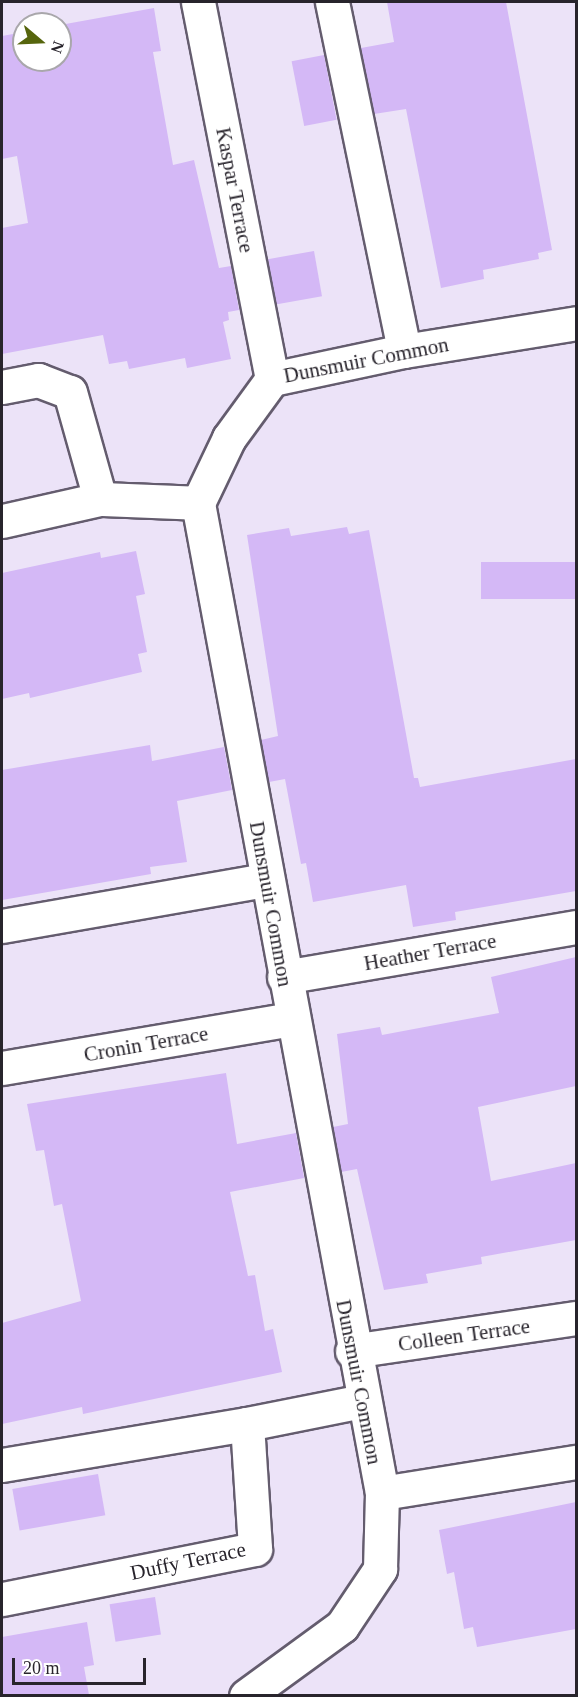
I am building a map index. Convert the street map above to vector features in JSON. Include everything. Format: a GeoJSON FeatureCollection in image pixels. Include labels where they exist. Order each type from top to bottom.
{"type":"FeatureCollection","features":[{"type":"Feature","properties":{"kind":"street","name":"Kaspar Terrace"},"geometry":{"type":"LineString","coordinates":[[198,2],[272,379]]}},
{"type":"Feature","properties":{"kind":"street"},"geometry":{"type":"LineString","coordinates":[[332,2],[404,351]]}},
{"type":"Feature","properties":{"kind":"street","name":"Dunsmuir Common"},"geometry":{"type":"LineString","coordinates":[[246,1695],[342,1626],[380,1569],[382,1493],[352,1351],[198,503],[229,438],[272,379],[404,351],[576,323]]}},
{"type":"Feature","properties":{"kind":"street"},"geometry":{"type":"LineString","coordinates":[[2,387],[38,380],[70,392],[100,499]]}},
{"type":"Feature","properties":{"kind":"street"},"geometry":{"type":"LineString","coordinates":[[2,521],[100,499],[198,503]]}},
{"type":"Feature","properties":{"kind":"street"},"geometry":{"type":"LineString","coordinates":[[2,926],[266,880]]}},
{"type":"Feature","properties":{"kind":"street","name":"Heather Terrace"},"geometry":{"type":"LineString","coordinates":[[284,977],[576,927]]}},
{"type":"Feature","properties":{"kind":"street","name":"Cronin Terrace"},"geometry":{"type":"LineString","coordinates":[[2,1068],[291,1019]]}},
{"type":"Feature","properties":{"kind":"street","name":"Colleen Terrace"},"geometry":{"type":"LineString","coordinates":[[352,1351],[576,1318]]}},
{"type":"Feature","properties":{"kind":"street"},"geometry":{"type":"LineString","coordinates":[[2,1465],[247,1424],[362,1401]]}},
{"type":"Feature","properties":{"kind":"street","name":"Duffy Terrace"},"geometry":{"type":"LineString","coordinates":[[2,1599],[255,1549],[247,1424]]}},
{"type":"Feature","properties":{"kind":"street"},"geometry":{"type":"LineString","coordinates":[[382,1493],[576,1462]]}},
{"type":"Feature","properties":{"kind":"building"},"geometry":{"type":"Polygon","coordinates":[[[387,2],[506,2],[552,250],[538,253],[539,259],[483,270],[484,279],[441,288],[406,109],[374,114],[361,48],[394,42],[387,2]]]}},
{"type":"Feature","properties":{"kind":"building"},"geometry":{"type":"Polygon","coordinates":[[[154,8],[161,51],[153,52],[173,165],[194,160],[219,268],[231,266],[239,310],[228,312],[229,320],[223,322],[231,359],[187,368],[185,358],[129,369],[127,361],[109,364],[103,335],[2,354],[2,228],[28,223],[17,156],[2,159],[2,36],[12,34],[12,72],[72,72],[72,23],[154,8]]]}},
{"type":"Feature","properties":{"kind":"building"},"geometry":{"type":"Polygon","coordinates":[[[324,55],[337,120],[304,126],[292,61],[324,55]]]}},
{"type":"Feature","properties":{"kind":"building"},"geometry":{"type":"Polygon","coordinates":[[[314,251],[322,296],[276,304],[268,259],[314,251]]]}},
{"type":"Feature","properties":{"kind":"building"},"geometry":{"type":"Polygon","coordinates":[[[347,527],[349,534],[369,530],[414,778],[418,778],[420,787],[576,759],[576,891],[455,912],[456,920],[413,927],[406,885],[313,902],[306,863],[301,864],[285,779],[269,782],[261,740],[278,736],[247,535],[289,528],[291,536],[347,527]]]}},
{"type":"Feature","properties":{"kind":"building"},"geometry":{"type":"Polygon","coordinates":[[[136,551],[145,594],[136,596],[147,652],[138,654],[142,672],[30,698],[29,693],[2,699],[2,573],[100,552],[101,558],[136,551]]]}},
{"type":"Feature","properties":{"kind":"building"},"geometry":{"type":"Polygon","coordinates":[[[481,562],[576,562],[576,599],[481,599],[481,562]]]}},
{"type":"Feature","properties":{"kind":"building"},"geometry":{"type":"Polygon","coordinates":[[[150,745],[152,761],[224,747],[232,790],[177,801],[187,862],[150,867],[151,874],[2,900],[2,770],[150,745]]]}},
{"type":"Feature","properties":{"kind":"building"},"geometry":{"type":"Polygon","coordinates":[[[576,957],[576,1086],[478,1107],[491,1181],[576,1163],[576,1240],[481,1257],[482,1264],[426,1274],[428,1283],[384,1290],[357,1169],[341,1172],[333,1127],[348,1124],[337,1034],[380,1027],[382,1035],[499,1013],[491,977],[576,957]]]}},
{"type":"Feature","properties":{"kind":"building"},"geometry":{"type":"Polygon","coordinates":[[[226,1073],[237,1144],[296,1133],[304,1178],[230,1192],[248,1276],[255,1275],[265,1331],[273,1329],[282,1372],[83,1414],[82,1407],[2,1424],[2,1323],[81,1301],[62,1204],[54,1206],[44,1150],[36,1151],[27,1104],[226,1073]]]}},
{"type":"Feature","properties":{"kind":"building"},"geometry":{"type":"Polygon","coordinates":[[[98,1474],[105,1515],[20,1530],[12,1489],[98,1474]]]}},
{"type":"Feature","properties":{"kind":"building"},"geometry":{"type":"Polygon","coordinates":[[[576,1502],[576,1629],[477,1647],[473,1627],[464,1629],[454,1572],[447,1574],[439,1530],[576,1502]]]}},
{"type":"Feature","properties":{"kind":"building"},"geometry":{"type":"Polygon","coordinates":[[[155,1597],[161,1635],[116,1642],[110,1604],[155,1597]]]}},
{"type":"Feature","properties":{"kind":"building"},"geometry":{"type":"Polygon","coordinates":[[[87,1622],[94,1665],[84,1667],[89,1695],[2,1695],[2,1637],[87,1622]]]}}]}
